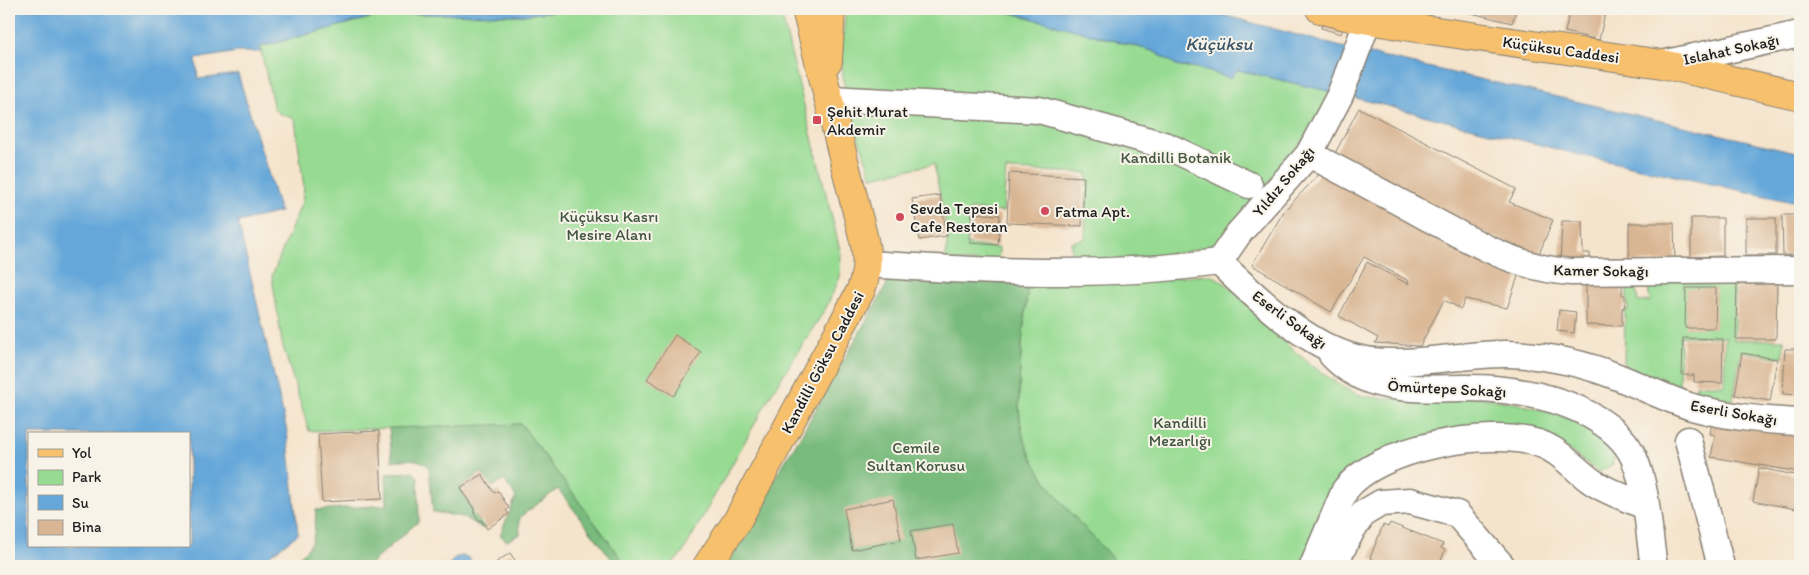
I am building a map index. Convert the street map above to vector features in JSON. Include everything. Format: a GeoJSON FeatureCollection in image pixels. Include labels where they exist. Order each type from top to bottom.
{"type":"FeatureCollection","features":[{"type":"Feature","properties":{"kind":"main road","name":"Kandilli Göksu Caddesi"},"geometry":{"type":"LineString","coordinates":[[707,566],[736,521],[861,290],[868,264],[864,236],[806,9]]}},
{"type":"Feature","properties":{"kind":"main road","name":"Kandilli Göksu Caddesi"},"geometry":{"type":"LineString","coordinates":[[828,91],[831,9]]}},
{"type":"Feature","properties":{"kind":"main road"},"geometry":{"type":"LineString","coordinates":[[1320,9],[1370,20]]}},
{"type":"Feature","properties":{"kind":"main road","name":"Küçüksu Caddesi"},"geometry":{"type":"LineString","coordinates":[[1370,20],[1662,64],[1800,96]]}},
{"type":"Feature","properties":{"kind":"street","name":"Yıldız Sokağı"},"geometry":{"type":"LineString","coordinates":[[1219,262],[1245,227],[1309,154],[1340,95],[1370,20]]}},
{"type":"Feature","properties":{"kind":"street","name":"Islahat Sokağı"},"geometry":{"type":"LineString","coordinates":[[1662,64],[1800,34]]}},
{"type":"Feature","properties":{"kind":"street"},"geometry":{"type":"LineString","coordinates":[[828,91],[1039,110],[1167,146],[1249,185]]}},
{"type":"Feature","properties":{"kind":"street","name":"Kamer Sokağı"},"geometry":{"type":"LineString","coordinates":[[1309,154],[1474,242],[1508,257],[1544,269],[1571,272],[1800,270]]}},
{"type":"Feature","properties":{"kind":"street"},"geometry":{"type":"LineString","coordinates":[[868,264],[971,271],[1043,273],[1219,262]]}},
{"type":"Feature","properties":{"kind":"street","name":"Eserli Sokağı"},"geometry":{"type":"LineString","coordinates":[[1219,262],[1267,305],[1322,344],[1348,356],[1373,360],[1401,361],[1507,354],[1556,358],[1584,365],[1618,377],[1693,407],[1800,422]]}},
{"type":"Feature","properties":{"kind":"street","name":"Ömürtepe Sokağı"},"geometry":{"type":"LineString","coordinates":[[1322,344],[1350,371],[1384,385],[1426,390],[1493,389],[1518,392],[1566,404],[1587,413],[1611,429],[1627,445],[1639,472],[1654,566]]}},
{"type":"Feature","properties":{"kind":"street"},"geometry":{"type":"LineString","coordinates":[[1334,564],[1345,490],[1352,481],[1381,464],[1435,444],[1491,438],[1538,443],[1567,459],[1591,480],[1645,506]]}},
{"type":"Feature","properties":{"kind":"street"},"geometry":{"type":"LineString","coordinates":[[1688,440],[1721,566]]}},
{"type":"Feature","properties":{"kind":"street"},"geometry":{"type":"LineString","coordinates":[[1334,564],[1352,528],[1364,513],[1382,503],[1410,500],[1457,514],[1502,566]]}},
{"type":"Feature","properties":{"kind":"green space","name":"Küçüksu Kasrı Mesire Alanı"},"geometry":{"type":"Polygon","coordinates":[[[574,9],[780,9],[841,254],[840,277],[826,308],[773,391],[682,554],[669,566],[627,566],[521,424],[309,431],[282,343],[272,276],[302,202],[304,188],[295,119],[278,113],[274,109],[260,47],[377,16],[418,14],[523,15],[574,9]]]}},
{"type":"Feature","properties":{"kind":"green space","name":"Kandilli Botanik"},"geometry":{"type":"Polygon","coordinates":[[[846,9],[997,9],[1153,51],[1180,67],[1238,70],[1332,92],[1311,130],[1219,243],[1185,252],[1072,264],[1071,242],[1085,239],[1087,173],[1006,170],[1003,212],[970,209],[967,245],[999,248],[998,263],[945,261],[948,236],[934,164],[872,177],[852,119],[844,83],[842,55],[846,9]]]}},
{"type":"Feature","properties":{"kind":"green space","name":"Cemile Sultan Korusu"},"geometry":{"type":"Polygon","coordinates":[[[897,275],[1028,284],[1019,385],[1019,405],[1024,439],[1041,474],[1053,491],[1065,507],[1119,566],[721,566],[800,437],[889,281],[897,275]]]}},
{"type":"Feature","properties":{"kind":"green space","name":"Kandilli Mezarlığı"},"geometry":{"type":"Polygon","coordinates":[[[1212,275],[1230,287],[1292,349],[1322,373],[1350,391],[1362,396],[1381,398],[1445,395],[1471,396],[1506,401],[1550,412],[1591,429],[1606,440],[1614,453],[1613,464],[1599,472],[1546,434],[1344,473],[1323,504],[1305,566],[1119,566],[1065,507],[1053,491],[1041,474],[1024,439],[1019,405],[1019,385],[1028,284],[1212,275]]]}},
{"type":"Feature","properties":{"kind":"green space"},"geometry":{"type":"Polygon","coordinates":[[[1735,276],[1734,340],[1784,340],[1783,358],[1741,351],[1733,400],[1726,399],[1725,406],[1694,398],[1696,385],[1724,385],[1725,337],[1680,336],[1679,389],[1624,365],[1625,310],[1628,310],[1626,282],[1635,281],[1638,302],[1650,301],[1647,280],[1735,276]]]}},
{"type":"Feature","properties":{"kind":"green space"},"geometry":{"type":"Polygon","coordinates":[[[521,424],[627,566],[617,566],[558,489],[521,516],[519,521],[520,534],[507,541],[500,535],[516,497],[504,480],[492,487],[482,472],[459,488],[473,509],[472,513],[485,528],[482,528],[463,517],[433,512],[429,468],[426,464],[417,460],[392,461],[389,428],[521,424]]]}},
{"type":"Feature","properties":{"kind":"green space"},"geometry":{"type":"Polygon","coordinates":[[[413,472],[418,477],[419,521],[368,566],[287,566],[303,554],[311,543],[316,510],[387,505],[386,474],[413,472]]]}},
{"type":"Feature","properties":{"kind":"water"},"geometry":{"type":"Polygon","coordinates":[[[9,9],[574,9],[523,15],[418,14],[377,16],[260,47],[261,52],[237,52],[196,59],[198,79],[238,74],[280,212],[238,222],[287,431],[298,534],[256,566],[9,566],[9,9]]]}},
{"type":"Feature","properties":{"kind":"water","name":"Küçüksu"},"geometry":{"type":"Polygon","coordinates":[[[997,9],[1201,9],[1345,48],[1800,153],[1800,200],[1788,201],[1576,154],[1238,70],[1230,78],[1193,67],[1180,67],[1153,51],[997,9]]]}},
{"type":"Feature","properties":{"kind":"water"},"geometry":{"type":"Polygon","coordinates":[[[463,556],[469,558],[475,566],[448,566],[456,557],[463,556]]]}},
{"type":"Feature","properties":{"kind":"building"},"geometry":{"type":"Polygon","coordinates":[[[1455,9],[1517,9],[1512,23],[1455,9]]]}},
{"type":"Feature","properties":{"kind":"building"},"geometry":{"type":"Polygon","coordinates":[[[1570,9],[1606,9],[1599,40],[1565,32],[1570,9]]]}},
{"type":"Feature","properties":{"kind":"building"},"geometry":{"type":"Polygon","coordinates":[[[1323,19],[1344,25],[1341,34],[1321,28],[1323,19]]]}},
{"type":"Feature","properties":{"kind":"building"},"geometry":{"type":"Polygon","coordinates":[[[1359,108],[1516,189],[1509,202],[1553,220],[1539,254],[1491,236],[1332,159],[1359,108]]]}},
{"type":"Feature","properties":{"kind":"building"},"geometry":{"type":"Polygon","coordinates":[[[1325,168],[1521,268],[1507,308],[1465,299],[1461,309],[1444,300],[1420,346],[1375,343],[1378,338],[1339,316],[1367,262],[1408,284],[1409,281],[1364,257],[1331,312],[1252,265],[1284,211],[1325,168]]]}},
{"type":"Feature","properties":{"kind":"building","name":"Fatma Apt."},"geometry":{"type":"Polygon","coordinates":[[[1009,173],[1084,177],[1082,226],[1007,223],[1009,173]]]}},
{"type":"Feature","properties":{"kind":"building"},"geometry":{"type":"Polygon","coordinates":[[[940,195],[947,236],[919,240],[912,199],[940,195]]]}},
{"type":"Feature","properties":{"kind":"building"},"geometry":{"type":"Polygon","coordinates":[[[1797,210],[1800,210],[1800,255],[1783,255],[1782,215],[1798,215],[1797,210]]]}},
{"type":"Feature","properties":{"kind":"building"},"geometry":{"type":"Polygon","coordinates":[[[972,213],[1000,215],[998,245],[970,243],[972,213]]]}},
{"type":"Feature","properties":{"kind":"building"},"geometry":{"type":"Polygon","coordinates":[[[1691,218],[1723,218],[1723,256],[1691,257],[1691,218]]]}},
{"type":"Feature","properties":{"kind":"building"},"geometry":{"type":"Polygon","coordinates":[[[1746,218],[1776,218],[1776,255],[1746,255],[1746,218]]]}},
{"type":"Feature","properties":{"kind":"building"},"geometry":{"type":"Polygon","coordinates":[[[1562,221],[1582,221],[1583,253],[1590,253],[1590,263],[1560,264],[1562,221]]]}},
{"type":"Feature","properties":{"kind":"building"},"geometry":{"type":"Polygon","coordinates":[[[1629,223],[1674,223],[1675,261],[1629,262],[1629,223]]]}},
{"type":"Feature","properties":{"kind":"building"},"geometry":{"type":"Polygon","coordinates":[[[1737,279],[1777,280],[1776,339],[1736,339],[1737,279]]]}},
{"type":"Feature","properties":{"kind":"building"},"geometry":{"type":"Polygon","coordinates":[[[1586,281],[1622,281],[1622,295],[1625,295],[1625,302],[1624,308],[1622,308],[1622,326],[1586,325],[1586,281]]]}},
{"type":"Feature","properties":{"kind":"building"},"geometry":{"type":"Polygon","coordinates":[[[1686,288],[1716,288],[1715,328],[1685,328],[1686,288]]]}},
{"type":"Feature","properties":{"kind":"building"},"geometry":{"type":"Polygon","coordinates":[[[1559,310],[1576,312],[1574,333],[1557,331],[1559,310]]]}},
{"type":"Feature","properties":{"kind":"building"},"geometry":{"type":"Polygon","coordinates":[[[675,335],[701,352],[674,396],[647,379],[675,335]]]}},
{"type":"Feature","properties":{"kind":"building"},"geometry":{"type":"Polygon","coordinates":[[[1683,338],[1723,339],[1722,383],[1694,382],[1694,375],[1682,375],[1683,338]]]}},
{"type":"Feature","properties":{"kind":"building"},"geometry":{"type":"Polygon","coordinates":[[[1785,349],[1800,349],[1800,395],[1783,394],[1785,349]]]}},
{"type":"Feature","properties":{"kind":"building"},"geometry":{"type":"Polygon","coordinates":[[[1742,353],[1777,359],[1770,401],[1735,395],[1742,353]]]}},
{"type":"Feature","properties":{"kind":"building"},"geometry":{"type":"Polygon","coordinates":[[[1713,416],[1800,430],[1800,472],[1711,457],[1715,435],[1710,434],[1713,416]]]}},
{"type":"Feature","properties":{"kind":"building"},"geometry":{"type":"Polygon","coordinates":[[[379,431],[382,499],[322,502],[318,434],[379,431]]]}},
{"type":"Feature","properties":{"kind":"building"},"geometry":{"type":"Polygon","coordinates":[[[1759,468],[1800,476],[1796,509],[1753,501],[1759,468]]]}},
{"type":"Feature","properties":{"kind":"building"},"geometry":{"type":"Polygon","coordinates":[[[482,474],[494,493],[498,491],[509,508],[506,510],[509,514],[487,529],[482,521],[478,520],[474,509],[460,488],[482,474]]]}},
{"type":"Feature","properties":{"kind":"building"},"geometry":{"type":"Polygon","coordinates":[[[893,499],[901,540],[852,550],[844,509],[893,499]]]}},
{"type":"Feature","properties":{"kind":"building"},"geometry":{"type":"Polygon","coordinates":[[[1390,523],[1443,544],[1441,548],[1445,550],[1439,566],[1373,565],[1375,560],[1370,558],[1383,525],[1388,527],[1390,523]]]}},
{"type":"Feature","properties":{"kind":"building"},"geometry":{"type":"Polygon","coordinates":[[[953,524],[958,553],[916,560],[911,531],[953,524]]]}},
{"type":"Feature","properties":{"kind":"building"},"geometry":{"type":"Polygon","coordinates":[[[510,553],[519,566],[491,566],[510,553]]]}},
{"type":"Feature","properties":{"kind":"place","name":"Şehit Murat Akdemir"},"geometry":{"type":"Point","coordinates":[817,120]}},
{"type":"Feature","properties":{"kind":"place","name":"Fatma Apt."},"geometry":{"type":"Point","coordinates":[1045,211]}},
{"type":"Feature","properties":{"kind":"place","name":"Sevda Tepesi Cafe Restoran"},"geometry":{"type":"Point","coordinates":[900,217]}}]}
